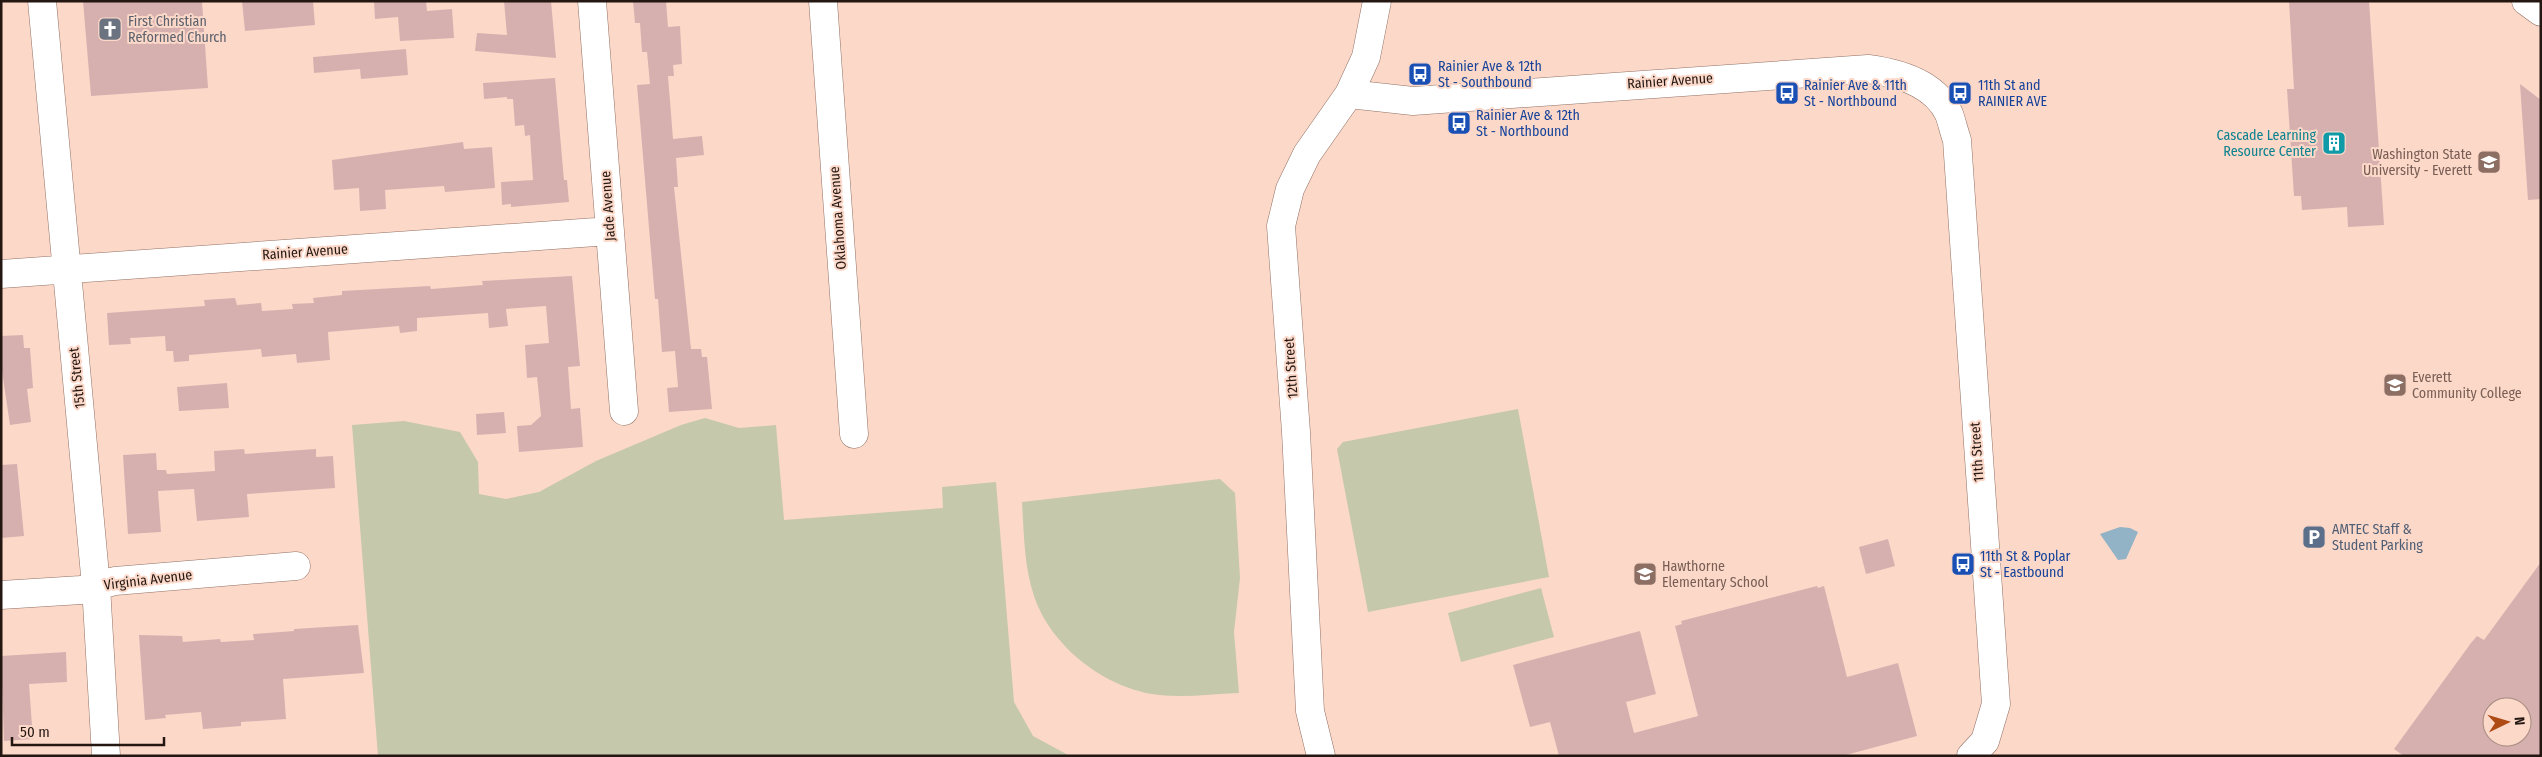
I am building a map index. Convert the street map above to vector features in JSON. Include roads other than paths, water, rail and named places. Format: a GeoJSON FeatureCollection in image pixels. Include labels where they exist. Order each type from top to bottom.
{"type":"FeatureCollection","features":[{"type":"Feature","properties":{"kind":"street","name":"15th Street"},"geometry":{"type":"LineString","coordinates":[[42,1],[96,586],[106,756]]}},
{"type":"Feature","properties":{"kind":"street","name":"Jade Avenue"},"geometry":{"type":"LineString","coordinates":[[592,1],[624,411]]}},
{"type":"Feature","properties":{"kind":"street","name":"Oklahoma Avenue"},"geometry":{"type":"LineString","coordinates":[[823,1],[854,434]]}},
{"type":"Feature","properties":{"kind":"street","name":"12th Street"},"geometry":{"type":"LineString","coordinates":[[1321,756],[1310,711],[1296,432],[1280,226],[1290,189],[1308,154],[1349,94],[1366,57],[1377,1]]}},
{"type":"Feature","properties":{"kind":"street"},"geometry":{"type":"LineString","coordinates":[[2526,1],[2541,12]]}},
{"type":"Feature","properties":{"kind":"street","name":"Rainier Avenue"},"geometry":{"type":"LineString","coordinates":[[1349,94],[1413,101],[1868,69],[1894,72],[1917,83],[1935,95],[1948,114],[1957,140]]}},
{"type":"Feature","properties":{"kind":"street","name":"11th Street"},"geometry":{"type":"LineString","coordinates":[[1957,140],[1996,704],[1985,741],[1971,756]]}},
{"type":"Feature","properties":{"kind":"street","name":"Rainier Avenue"},"geometry":{"type":"LineString","coordinates":[[1,274],[610,231]]}},
{"type":"Feature","properties":{"kind":"street","name":"Virginia Avenue"},"geometry":{"type":"LineString","coordinates":[[1,595],[82,590],[115,581],[296,566]]}},
{"type":"Feature","properties":{"kind":"water"},"geometry":{"type":"Polygon","coordinates":[[[2120,527],[2130,528],[2138,532],[2126,559],[2118,560],[2100,534],[2120,527]]]}},
{"type":"Feature","properties":{"kind":"place","name":"First Christian Reformed Church"},"geometry":{"type":"Point","coordinates":[110,29]}},
{"type":"Feature","properties":{"kind":"place","name":"Rainier Ave & 12th St - Southbound"},"geometry":{"type":"Point","coordinates":[1420,74]}},
{"type":"Feature","properties":{"kind":"place","name":"Rainier Ave & 11th St - Northbound"},"geometry":{"type":"Point","coordinates":[1787,93]}},
{"type":"Feature","properties":{"kind":"place","name":"11th St and RAINIER AVE"},"geometry":{"type":"Point","coordinates":[1960,93]}},
{"type":"Feature","properties":{"kind":"place","name":"Rainier Ave & 12th St - Northbound"},"geometry":{"type":"Point","coordinates":[1459,123]}},
{"type":"Feature","properties":{"kind":"place","name":"Cascade Learning Resource Center"},"geometry":{"type":"Point","coordinates":[2334,143]}},
{"type":"Feature","properties":{"kind":"place","name":"Washington State University - Everett"},"geometry":{"type":"Point","coordinates":[2489,162]}},
{"type":"Feature","properties":{"kind":"place","name":"Everett Community College"},"geometry":{"type":"Point","coordinates":[2395,385]}},
{"type":"Feature","properties":{"kind":"place","name":"AMTEC Staff & Student Parking"},"geometry":{"type":"Point","coordinates":[2314,537]}},
{"type":"Feature","properties":{"kind":"place","name":"11th St & Poplar St - Eastbound"},"geometry":{"type":"Point","coordinates":[1963,564]}},
{"type":"Feature","properties":{"kind":"place","name":"Hawthorne Elementary School"},"geometry":{"type":"Point","coordinates":[1645,574]}}]}
